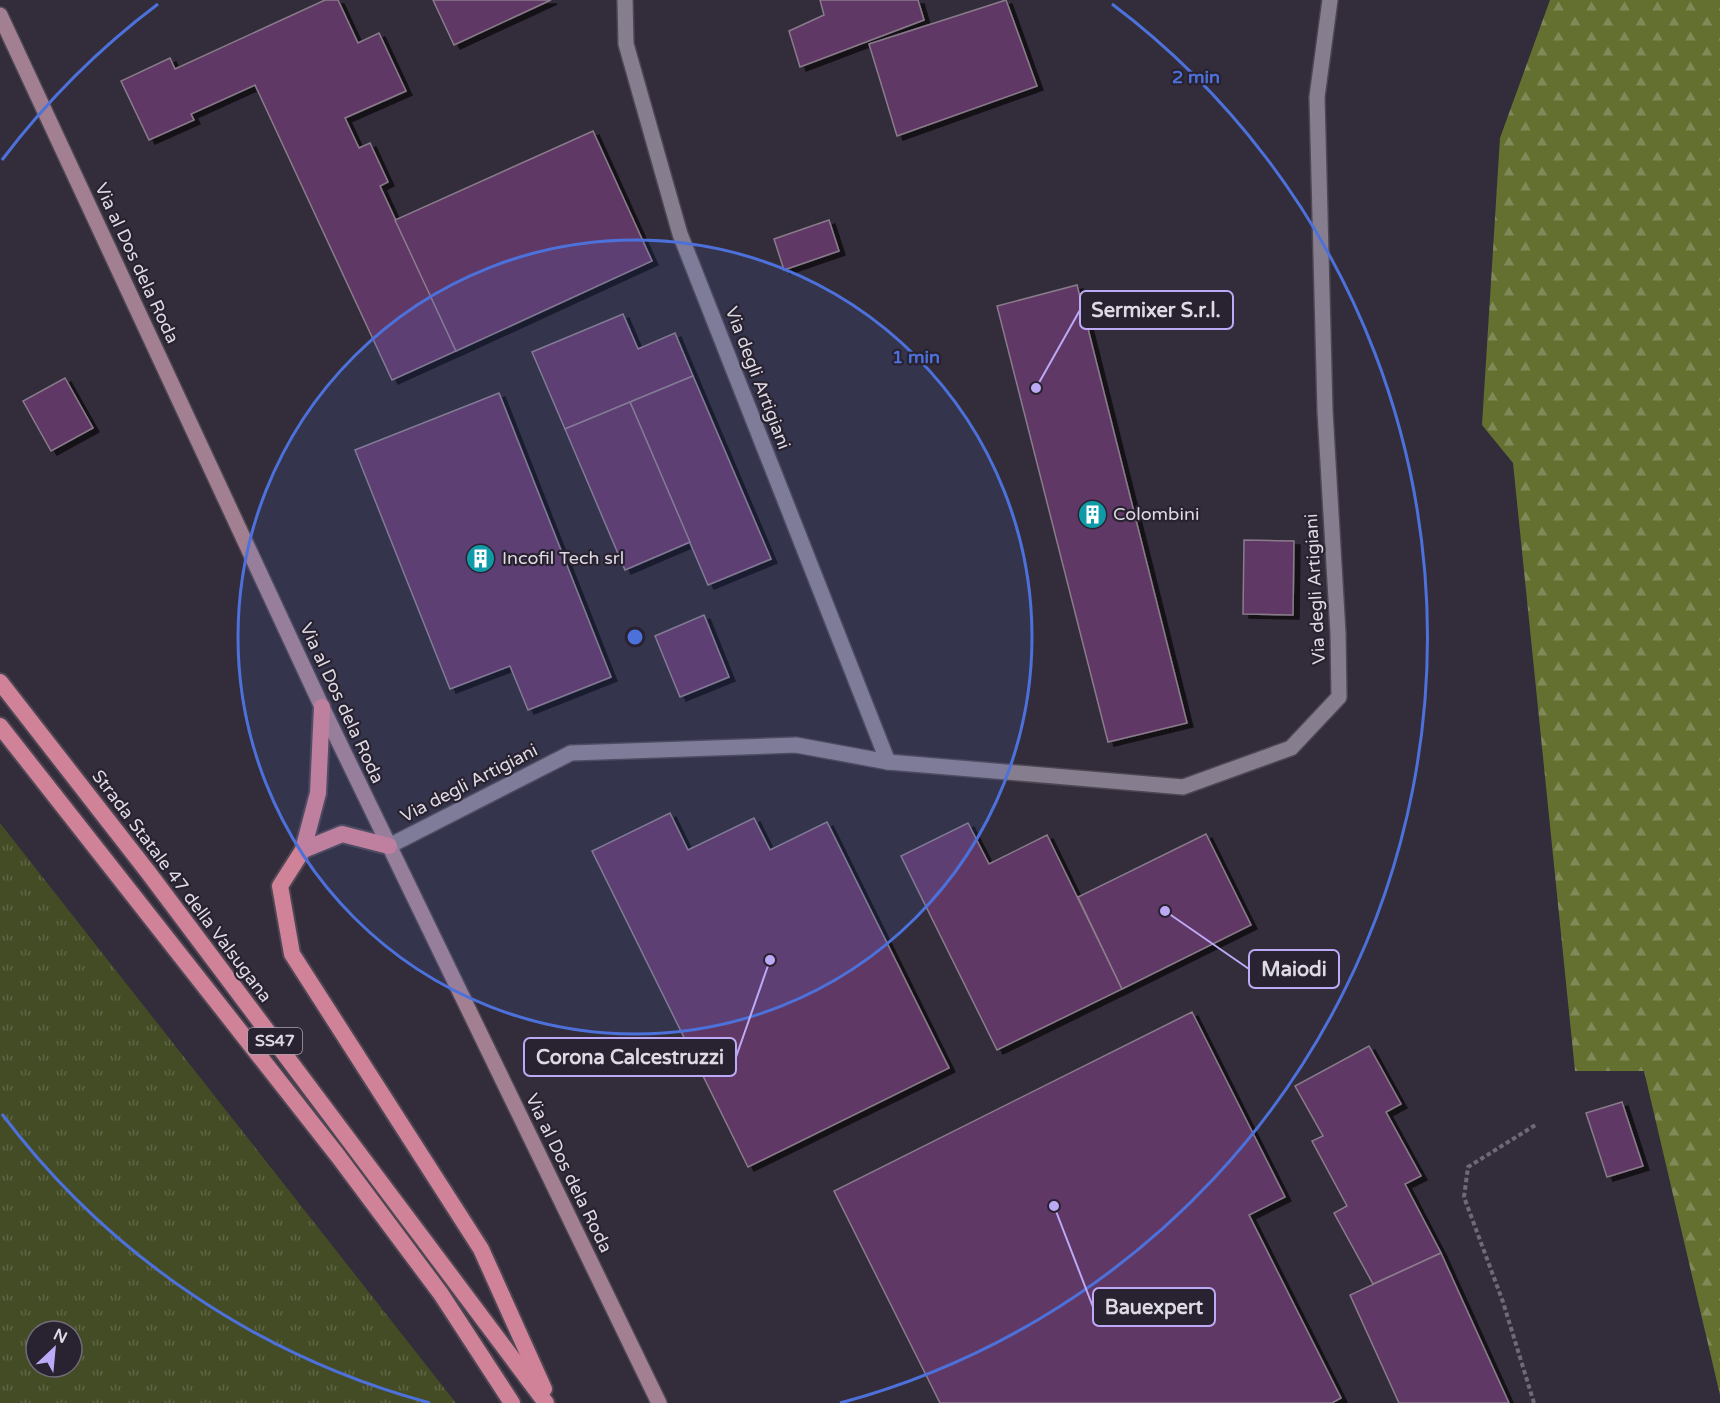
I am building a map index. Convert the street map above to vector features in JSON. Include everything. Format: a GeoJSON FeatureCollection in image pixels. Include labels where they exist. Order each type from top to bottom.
{"type":"FeatureCollection","features":[{"type":"Feature","properties":{"kind":"highway","name":"Strada Statale 47 della Valsugana"},"geometry":{"type":"LineString","coordinates":[[0,681],[148,872],[546,1403]]}},
{"type":"Feature","properties":{"kind":"highway"},"geometry":{"type":"LineString","coordinates":[[322,707],[318,793],[303,850],[280,886],[292,954],[481,1249],[551,1403]]}},
{"type":"Feature","properties":{"kind":"highway","name":"SS47"},"geometry":{"type":"LineString","coordinates":[[0,726],[338,1156],[441,1294],[512,1403]]}},
{"type":"Feature","properties":{"kind":"highway"},"geometry":{"type":"LineString","coordinates":[[303,850],[342,834],[389,846]]}},
{"type":"Feature","properties":{"kind":"main road","name":"Via al Dos dela Roda"},"geometry":{"type":"LineString","coordinates":[[0,15],[322,707],[659,1403]]}},
{"type":"Feature","properties":{"kind":"street","name":"Via degli Artigiani"},"geometry":{"type":"LineString","coordinates":[[626,0],[626,44],[680,234],[888,762]]}},
{"type":"Feature","properties":{"kind":"street","name":"Via degli Artigiani"},"geometry":{"type":"LineString","coordinates":[[389,846],[572,753],[796,745],[888,762],[1183,787],[1291,748],[1339,697],[1338,633],[1325,411],[1317,97],[1330,0]]}},
{"type":"Feature","properties":{"kind":"path"},"geometry":{"type":"LineString","coordinates":[[1534,1403],[1503,1302],[1464,1197],[1468,1167],[1538,1124]]}},
{"type":"Feature","properties":{"kind":"green space"},"geometry":{"type":"Polygon","coordinates":[[[1550,0],[1720,0],[1720,1395],[1644,1071],[1575,1071],[1513,463],[1482,425],[1500,138],[1550,0]]]}},
{"type":"Feature","properties":{"kind":"green space"},"geometry":{"type":"Polygon","coordinates":[[[0,823],[456,1403],[0,1403],[0,823]]]}},
{"type":"Feature","properties":{"kind":"building"},"geometry":{"type":"Polygon","coordinates":[[[325,0],[338,0],[358,43],[379,33],[406,91],[345,118],[359,148],[370,143],[388,182],[380,186],[456,351],[392,380],[255,85],[191,114],[194,120],[149,140],[121,81],[170,58],[175,69],[325,0]]]}},
{"type":"Feature","properties":{"kind":"building"},"geometry":{"type":"Polygon","coordinates":[[[433,0],[551,0],[454,45],[433,0]]]}},
{"type":"Feature","properties":{"kind":"building"},"geometry":{"type":"Polygon","coordinates":[[[820,0],[918,0],[924,20],[800,67],[789,31],[824,15],[820,0]]]}},
{"type":"Feature","properties":{"kind":"building"},"geometry":{"type":"Polygon","coordinates":[[[1006,0],[1037,86],[897,136],[869,44],[1006,0]]]}},
{"type":"Feature","properties":{"kind":"building"},"geometry":{"type":"Polygon","coordinates":[[[593,131],[652,261],[456,351],[395,220],[593,131]]]}},
{"type":"Feature","properties":{"kind":"building"},"geometry":{"type":"Polygon","coordinates":[[[829,220],[839,251],[784,270],[774,239],[829,220]]]}},
{"type":"Feature","properties":{"kind":"building","name":"Colombini"},"geometry":{"type":"Polygon","coordinates":[[[1077,285],[1187,723],[1108,742],[997,306],[1077,285]]]}},
{"type":"Feature","properties":{"kind":"building"},"geometry":{"type":"Polygon","coordinates":[[[623,314],[638,349],[675,333],[693,376],[565,429],[532,352],[623,314]]]}},
{"type":"Feature","properties":{"kind":"building"},"geometry":{"type":"Polygon","coordinates":[[[693,376],[771,559],[708,585],[630,402],[693,376]]]}},
{"type":"Feature","properties":{"kind":"building"},"geometry":{"type":"Polygon","coordinates":[[[65,378],[93,428],[51,451],[23,401],[65,378]]]}},
{"type":"Feature","properties":{"kind":"building","name":"Incofil Tech srl"},"geometry":{"type":"Polygon","coordinates":[[[499,393],[611,677],[528,710],[510,666],[450,689],[355,450],[499,393]]]}},
{"type":"Feature","properties":{"kind":"building"},"geometry":{"type":"Polygon","coordinates":[[[630,402],[690,542],[625,570],[565,429],[630,402]]]}},
{"type":"Feature","properties":{"kind":"building"},"geometry":{"type":"Polygon","coordinates":[[[1244,540],[1294,541],[1293,615],[1243,614],[1244,540]]]}},
{"type":"Feature","properties":{"kind":"building"},"geometry":{"type":"Polygon","coordinates":[[[704,615],[729,677],[680,697],[655,636],[704,615]]]}},
{"type":"Feature","properties":{"kind":"building"},"geometry":{"type":"Polygon","coordinates":[[[670,813],[688,850],[754,818],[770,850],[827,822],[949,1068],[748,1167],[592,851],[670,813]]]}},
{"type":"Feature","properties":{"kind":"building"},"geometry":{"type":"Polygon","coordinates":[[[968,823],[989,864],[1047,835],[1122,989],[997,1050],[901,856],[968,823]]]}},
{"type":"Feature","properties":{"kind":"building"},"geometry":{"type":"Polygon","coordinates":[[[1206,834],[1251,925],[1122,989],[1078,897],[1206,834]]]}},
{"type":"Feature","properties":{"kind":"building"},"geometry":{"type":"Polygon","coordinates":[[[1192,1012],[1285,1197],[1249,1215],[1341,1398],[1332,1403],[940,1403],[834,1191],[1192,1012]]]}},
{"type":"Feature","properties":{"kind":"building"},"geometry":{"type":"Polygon","coordinates":[[[1369,1046],[1401,1104],[1386,1112],[1421,1176],[1405,1184],[1441,1253],[1373,1284],[1334,1213],[1347,1206],[1312,1141],[1323,1136],[1295,1086],[1369,1046]]]}},
{"type":"Feature","properties":{"kind":"building"},"geometry":{"type":"Polygon","coordinates":[[[1622,1102],[1643,1166],[1607,1177],[1586,1113],[1622,1102]]]}},
{"type":"Feature","properties":{"kind":"building"},"geometry":{"type":"Polygon","coordinates":[[[1441,1253],[1509,1403],[1399,1403],[1350,1295],[1441,1253]]]}},
{"type":"Feature","properties":{"kind":"place","name":"Sermixer S.r.l."},"geometry":{"type":"Point","coordinates":[1036,388]}},
{"type":"Feature","properties":{"kind":"place","name":"Colombini"},"geometry":{"type":"Point","coordinates":[1092,514]}},
{"type":"Feature","properties":{"kind":"place","name":"Incofil Tech srl"},"geometry":{"type":"Point","coordinates":[481,558]}},
{"type":"Feature","properties":{"kind":"place","name":"Maiodi"},"geometry":{"type":"Point","coordinates":[1165,911]}},
{"type":"Feature","properties":{"kind":"place","name":"Corona Calcestruzzi"},"geometry":{"type":"Point","coordinates":[770,960]}},
{"type":"Feature","properties":{"kind":"place","name":"Bauexpert"},"geometry":{"type":"Point","coordinates":[1054,1206]}}]}
